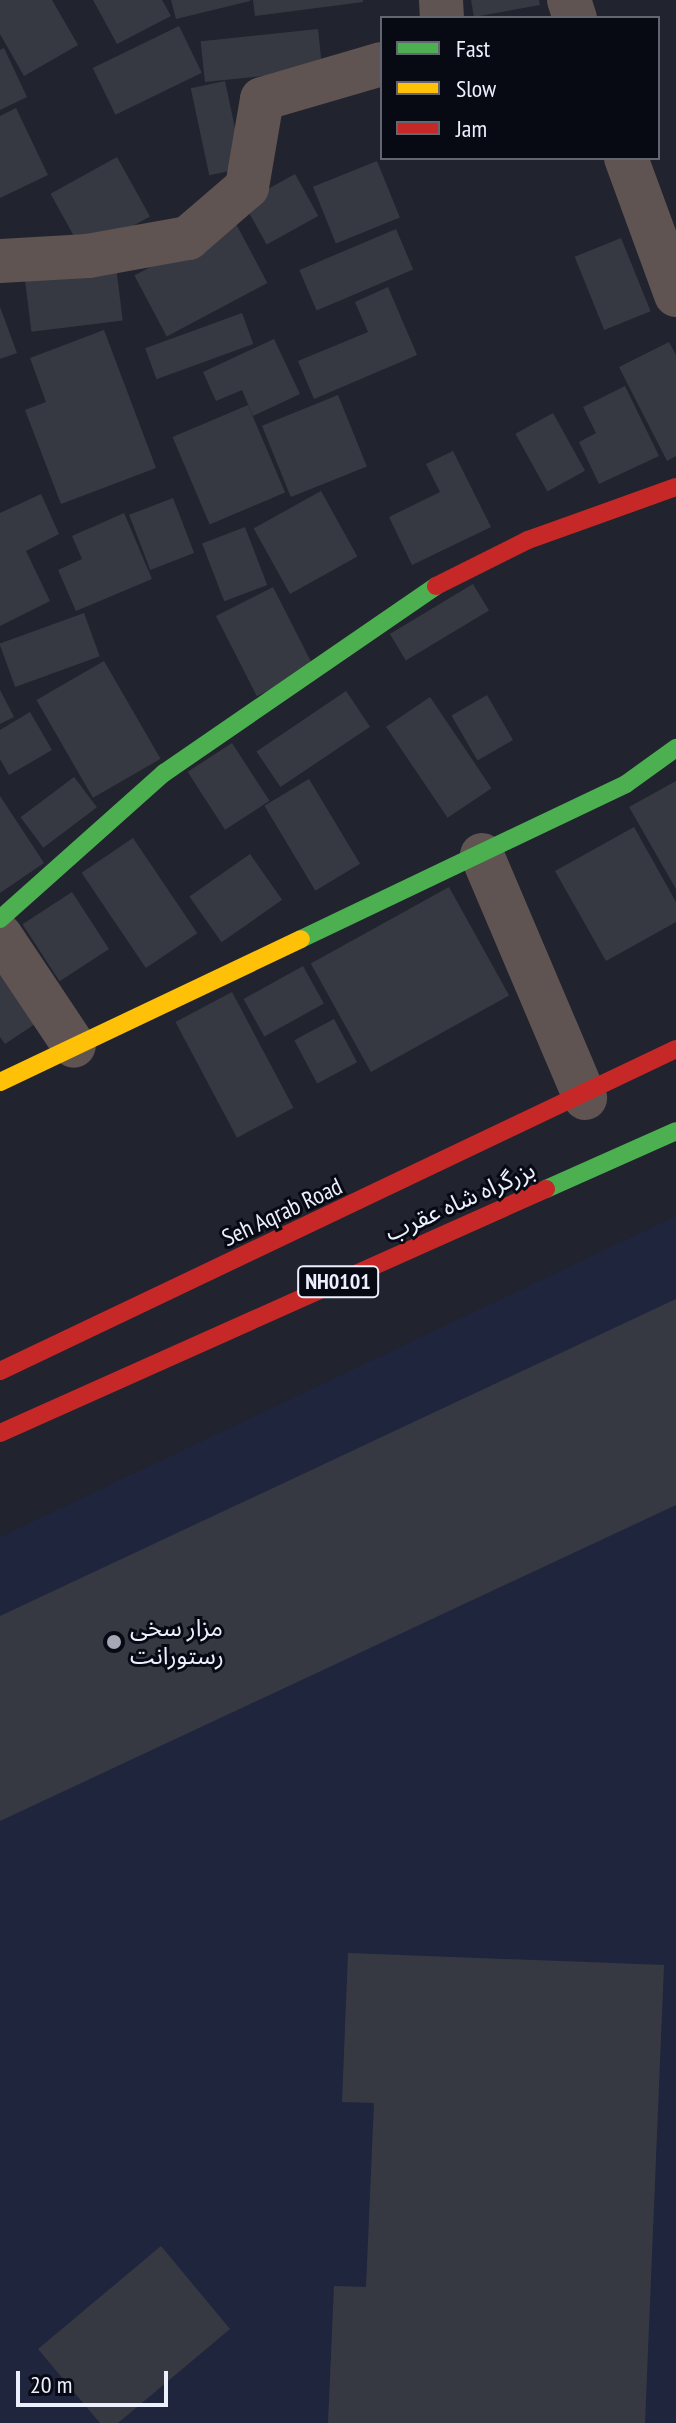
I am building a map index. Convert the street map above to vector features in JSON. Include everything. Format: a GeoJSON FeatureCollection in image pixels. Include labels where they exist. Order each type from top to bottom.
{"type":"FeatureCollection","features":[{"type":"Feature","properties":{"kind":"main road"},"geometry":{"type":"LineString","coordinates":[[0,919],[164,773],[435,587],[528,540],[676,487]]}},
{"type":"Feature","properties":{"kind":"main road"},"geometry":{"type":"LineString","coordinates":[[0,1082],[626,784],[676,748]]}},
{"type":"Feature","properties":{"kind":"main road","name":"NH0101"},"geometry":{"type":"LineString","coordinates":[[585,1098],[676,1049]]}},
{"type":"Feature","properties":{"kind":"main road","name":"Seh Aqrab Road"},"geometry":{"type":"LineString","coordinates":[[0,1371],[585,1098]]}},
{"type":"Feature","properties":{"kind":"main road","name":"بزرگراه شاه عقرب"},"geometry":{"type":"LineString","coordinates":[[0,1433],[676,1131]]}},
{"type":"Feature","properties":{"kind":"street"},"geometry":{"type":"LineString","coordinates":[[0,261],[188,238],[247,187],[262,99],[380,65]]}},
{"type":"Feature","properties":{"kind":"street"},"geometry":{"type":"LineString","coordinates":[[627,160],[676,295]]}},
{"type":"Feature","properties":{"kind":"street"},"geometry":{"type":"LineString","coordinates":[[482,855],[585,1098]]}},
{"type":"Feature","properties":{"kind":"street"},"geometry":{"type":"LineString","coordinates":[[0,935],[74,1046]]}},
{"type":"Feature","properties":{"kind":"shaded area"},"geometry":{"type":"Polygon","coordinates":[[[676,1216],[676,2423],[0,2423],[0,1537],[676,1216]]]}},
{"type":"Feature","properties":{"kind":"building"},"geometry":{"type":"Polygon","coordinates":[[[0,0],[52,0],[78,45],[24,76],[0,34],[0,0]]]}},
{"type":"Feature","properties":{"kind":"building"},"geometry":{"type":"Polygon","coordinates":[[[93,0],[162,0],[171,16],[117,44],[93,0]]]}},
{"type":"Feature","properties":{"kind":"building"},"geometry":{"type":"Polygon","coordinates":[[[171,0],[250,0],[250,1],[176,19],[171,0]]]}},
{"type":"Feature","properties":{"kind":"building"},"geometry":{"type":"Polygon","coordinates":[[[253,0],[363,0],[363,2],[255,16],[253,0]]]}},
{"type":"Feature","properties":{"kind":"building"},"geometry":{"type":"Polygon","coordinates":[[[471,0],[539,0],[540,5],[474,16],[471,0]]]}},
{"type":"Feature","properties":{"kind":"building"},"geometry":{"type":"Polygon","coordinates":[[[179,26],[202,73],[116,115],[93,68],[179,26]]]}},
{"type":"Feature","properties":{"kind":"building"},"geometry":{"type":"Polygon","coordinates":[[[318,29],[322,70],[205,82],[201,41],[318,29]]]}},
{"type":"Feature","properties":{"kind":"building"},"geometry":{"type":"Polygon","coordinates":[[[4,48],[27,97],[0,110],[0,50],[4,48]]]}},
{"type":"Feature","properties":{"kind":"building"},"geometry":{"type":"Polygon","coordinates":[[[225,81],[244,168],[209,175],[191,88],[225,81]]]}},
{"type":"Feature","properties":{"kind":"building"},"geometry":{"type":"Polygon","coordinates":[[[16,108],[48,175],[0,198],[0,116],[16,108]]]}},
{"type":"Feature","properties":{"kind":"building"},"geometry":{"type":"Polygon","coordinates":[[[117,157],[150,216],[83,253],[51,194],[117,157]]]}},
{"type":"Feature","properties":{"kind":"building"},"geometry":{"type":"Polygon","coordinates":[[[377,161],[400,218],[336,243],[313,187],[377,161]]]}},
{"type":"Feature","properties":{"kind":"building"},"geometry":{"type":"Polygon","coordinates":[[[295,174],[318,216],[267,245],[243,203],[295,174]]]}},
{"type":"Feature","properties":{"kind":"building"},"geometry":{"type":"Polygon","coordinates":[[[235,222],[267,283],[167,336],[134,276],[235,222]]]}},
{"type":"Feature","properties":{"kind":"building"},"geometry":{"type":"Polygon","coordinates":[[[396,229],[413,270],[317,311],[299,270],[396,229]]]}},
{"type":"Feature","properties":{"kind":"building"},"geometry":{"type":"Polygon","coordinates":[[[621,238],[651,311],[604,330],[575,257],[621,238]]]}},
{"type":"Feature","properties":{"kind":"building"},"geometry":{"type":"Polygon","coordinates":[[[116,266],[123,321],[31,332],[25,277],[116,266]]]}},
{"type":"Feature","properties":{"kind":"building"},"geometry":{"type":"Polygon","coordinates":[[[388,287],[417,355],[314,399],[298,361],[368,332],[355,302],[388,287]]]}},
{"type":"Feature","properties":{"kind":"building"},"geometry":{"type":"Polygon","coordinates":[[[0,307],[17,353],[0,359],[0,307]]]}},
{"type":"Feature","properties":{"kind":"building"},"geometry":{"type":"Polygon","coordinates":[[[242,313],[253,344],[156,379],[145,348],[242,313]]]}},
{"type":"Feature","properties":{"kind":"building"},"geometry":{"type":"Polygon","coordinates":[[[104,330],[156,468],[61,504],[25,410],[46,402],[30,358],[104,330]]]}},
{"type":"Feature","properties":{"kind":"building"},"geometry":{"type":"Polygon","coordinates":[[[274,339],[300,394],[253,416],[242,390],[216,401],[203,372],[274,339]]]}},
{"type":"Feature","properties":{"kind":"building"},"geometry":{"type":"Polygon","coordinates":[[[669,342],[676,355],[676,456],[667,461],[619,367],[669,342]]]}},
{"type":"Feature","properties":{"kind":"building"},"geometry":{"type":"Polygon","coordinates":[[[625,386],[659,456],[599,484],[579,442],[596,433],[583,407],[625,386]]]}},
{"type":"Feature","properties":{"kind":"building"},"geometry":{"type":"Polygon","coordinates":[[[338,395],[367,466],[291,497],[262,426],[338,395]]]}},
{"type":"Feature","properties":{"kind":"building"},"geometry":{"type":"Polygon","coordinates":[[[248,405],[285,492],[210,524],[173,437],[248,405]]]}},
{"type":"Feature","properties":{"kind":"building"},"geometry":{"type":"Polygon","coordinates":[[[553,413],[585,471],[547,492],[515,434],[553,413]]]}},
{"type":"Feature","properties":{"kind":"building"},"geometry":{"type":"Polygon","coordinates":[[[453,451],[491,527],[412,565],[389,517],[440,492],[426,464],[453,451]]]}},
{"type":"Feature","properties":{"kind":"building"},"geometry":{"type":"Polygon","coordinates":[[[321,491],[357,557],[290,594],[254,528],[321,491]]]}},
{"type":"Feature","properties":{"kind":"building"},"geometry":{"type":"Polygon","coordinates":[[[41,494],[59,534],[26,551],[50,601],[0,626],[0,513],[41,494]]]}},
{"type":"Feature","properties":{"kind":"building"},"geometry":{"type":"Polygon","coordinates":[[[173,498],[194,553],[150,570],[129,515],[173,498]]]}},
{"type":"Feature","properties":{"kind":"building"},"geometry":{"type":"Polygon","coordinates":[[[124,513],[152,579],[76,611],[58,570],[82,559],[72,536],[124,513]]]}},
{"type":"Feature","properties":{"kind":"building"},"geometry":{"type":"Polygon","coordinates":[[[245,527],[267,585],[224,601],[202,543],[245,527]]]}},
{"type":"Feature","properties":{"kind":"building"},"geometry":{"type":"Polygon","coordinates":[[[473,584],[489,611],[406,661],[390,634],[473,584]]]}},
{"type":"Feature","properties":{"kind":"building"},"geometry":{"type":"Polygon","coordinates":[[[273,587],[314,667],[257,696],[216,616],[273,587]]]}},
{"type":"Feature","properties":{"kind":"building"},"geometry":{"type":"Polygon","coordinates":[[[84,613],[100,656],[15,687],[0,644],[84,613]]]}},
{"type":"Feature","properties":{"kind":"building"},"geometry":{"type":"Polygon","coordinates":[[[104,661],[160,759],[93,798],[36,700],[104,661]]]}},
{"type":"Feature","properties":{"kind":"building"},"geometry":{"type":"Polygon","coordinates":[[[0,690],[14,717],[0,724],[0,690]]]}},
{"type":"Feature","properties":{"kind":"building"},"geometry":{"type":"Polygon","coordinates":[[[346,691],[370,727],[281,787],[256,751],[346,691]]]}},
{"type":"Feature","properties":{"kind":"building"},"geometry":{"type":"Polygon","coordinates":[[[487,695],[513,740],[477,761],[451,716],[487,695]]]}},
{"type":"Feature","properties":{"kind":"building"},"geometry":{"type":"Polygon","coordinates":[[[430,697],[492,788],[448,818],[386,727],[430,697]]]}},
{"type":"Feature","properties":{"kind":"building"},"geometry":{"type":"Polygon","coordinates":[[[30,712],[52,750],[9,775],[0,759],[0,730],[30,712]]]}},
{"type":"Feature","properties":{"kind":"building"},"geometry":{"type":"Polygon","coordinates":[[[232,743],[270,801],[225,830],[188,772],[232,743]]]}},
{"type":"Feature","properties":{"kind":"building"},"geometry":{"type":"Polygon","coordinates":[[[74,777],[97,807],[43,848],[20,817],[74,777]]]}},
{"type":"Feature","properties":{"kind":"building"},"geometry":{"type":"Polygon","coordinates":[[[309,779],[360,864],[315,891],[264,806],[309,779]]]}},
{"type":"Feature","properties":{"kind":"building"},"geometry":{"type":"Polygon","coordinates":[[[676,781],[676,889],[629,807],[676,781]]]}},
{"type":"Feature","properties":{"kind":"building"},"geometry":{"type":"Polygon","coordinates":[[[0,796],[44,863],[0,893],[0,796]]]}},
{"type":"Feature","properties":{"kind":"building"},"geometry":{"type":"Polygon","coordinates":[[[634,827],[676,902],[676,922],[606,961],[555,871],[634,827]]]}},
{"type":"Feature","properties":{"kind":"building"},"geometry":{"type":"Polygon","coordinates":[[[133,838],[197,933],[146,968],[82,873],[133,838]]]}},
{"type":"Feature","properties":{"kind":"building"},"geometry":{"type":"Polygon","coordinates":[[[250,854],[282,900],[222,942],[189,896],[250,854]]]}},
{"type":"Feature","properties":{"kind":"building"},"geometry":{"type":"Polygon","coordinates":[[[449,887],[509,995],[371,1072],[311,964],[449,887]]]}},
{"type":"Feature","properties":{"kind":"building"},"geometry":{"type":"Polygon","coordinates":[[[72,892],[109,949],[60,981],[23,924],[72,892]]]}},
{"type":"Feature","properties":{"kind":"building"},"geometry":{"type":"Polygon","coordinates":[[[303,966],[324,1004],[264,1037],[244,999],[303,966]]]}},
{"type":"Feature","properties":{"kind":"building"},"geometry":{"type":"Polygon","coordinates":[[[0,970],[35,1024],[5,1044],[0,1037],[0,970]]]}},
{"type":"Feature","properties":{"kind":"building"},"geometry":{"type":"Polygon","coordinates":[[[232,992],[294,1108],[237,1138],[175,1022],[232,992]]]}},
{"type":"Feature","properties":{"kind":"building"},"geometry":{"type":"Polygon","coordinates":[[[334,1019],[357,1062],[317,1083],[294,1040],[334,1019]]]}},
{"type":"Feature","properties":{"kind":"building"},"geometry":{"type":"Polygon","coordinates":[[[676,1299],[676,1505],[0,1821],[0,1616],[676,1299]]]}},
{"type":"Feature","properties":{"kind":"building"},"geometry":{"type":"Polygon","coordinates":[[[348,1953],[664,1965],[645,2423],[328,2423],[334,2286],[366,2287],[374,2103],[342,2102],[348,1953]]]}},
{"type":"Feature","properties":{"kind":"building"},"geometry":{"type":"Polygon","coordinates":[[[161,2246],[230,2329],[118,2423],[100,2423],[38,2349],[161,2246]]]}},
{"type":"Feature","properties":{"kind":"traffic: fast"},"geometry":{"type":"LineString","coordinates":[[0,919],[164,773],[436,586]]}},
{"type":"Feature","properties":{"kind":"traffic: fast"},"geometry":{"type":"LineString","coordinates":[[301,939],[626,784],[676,748]]}},
{"type":"Feature","properties":{"kind":"traffic: fast"},"geometry":{"type":"LineString","coordinates":[[546,1189],[676,1131]]}},
{"type":"Feature","properties":{"kind":"traffic: slow"},"geometry":{"type":"LineString","coordinates":[[0,1082],[301,939]]}},
{"type":"Feature","properties":{"kind":"traffic: jam"},"geometry":{"type":"LineString","coordinates":[[436,586],[528,540],[676,487]]}},
{"type":"Feature","properties":{"kind":"traffic: jam"},"geometry":{"type":"LineString","coordinates":[[0,1371],[676,1049]]}},
{"type":"Feature","properties":{"kind":"traffic: jam"},"geometry":{"type":"LineString","coordinates":[[0,1433],[546,1189]]}},
{"type":"Feature","properties":{"kind":"place","name":"مزار سخی رستورانت"},"geometry":{"type":"Point","coordinates":[114,1642]}}]}
